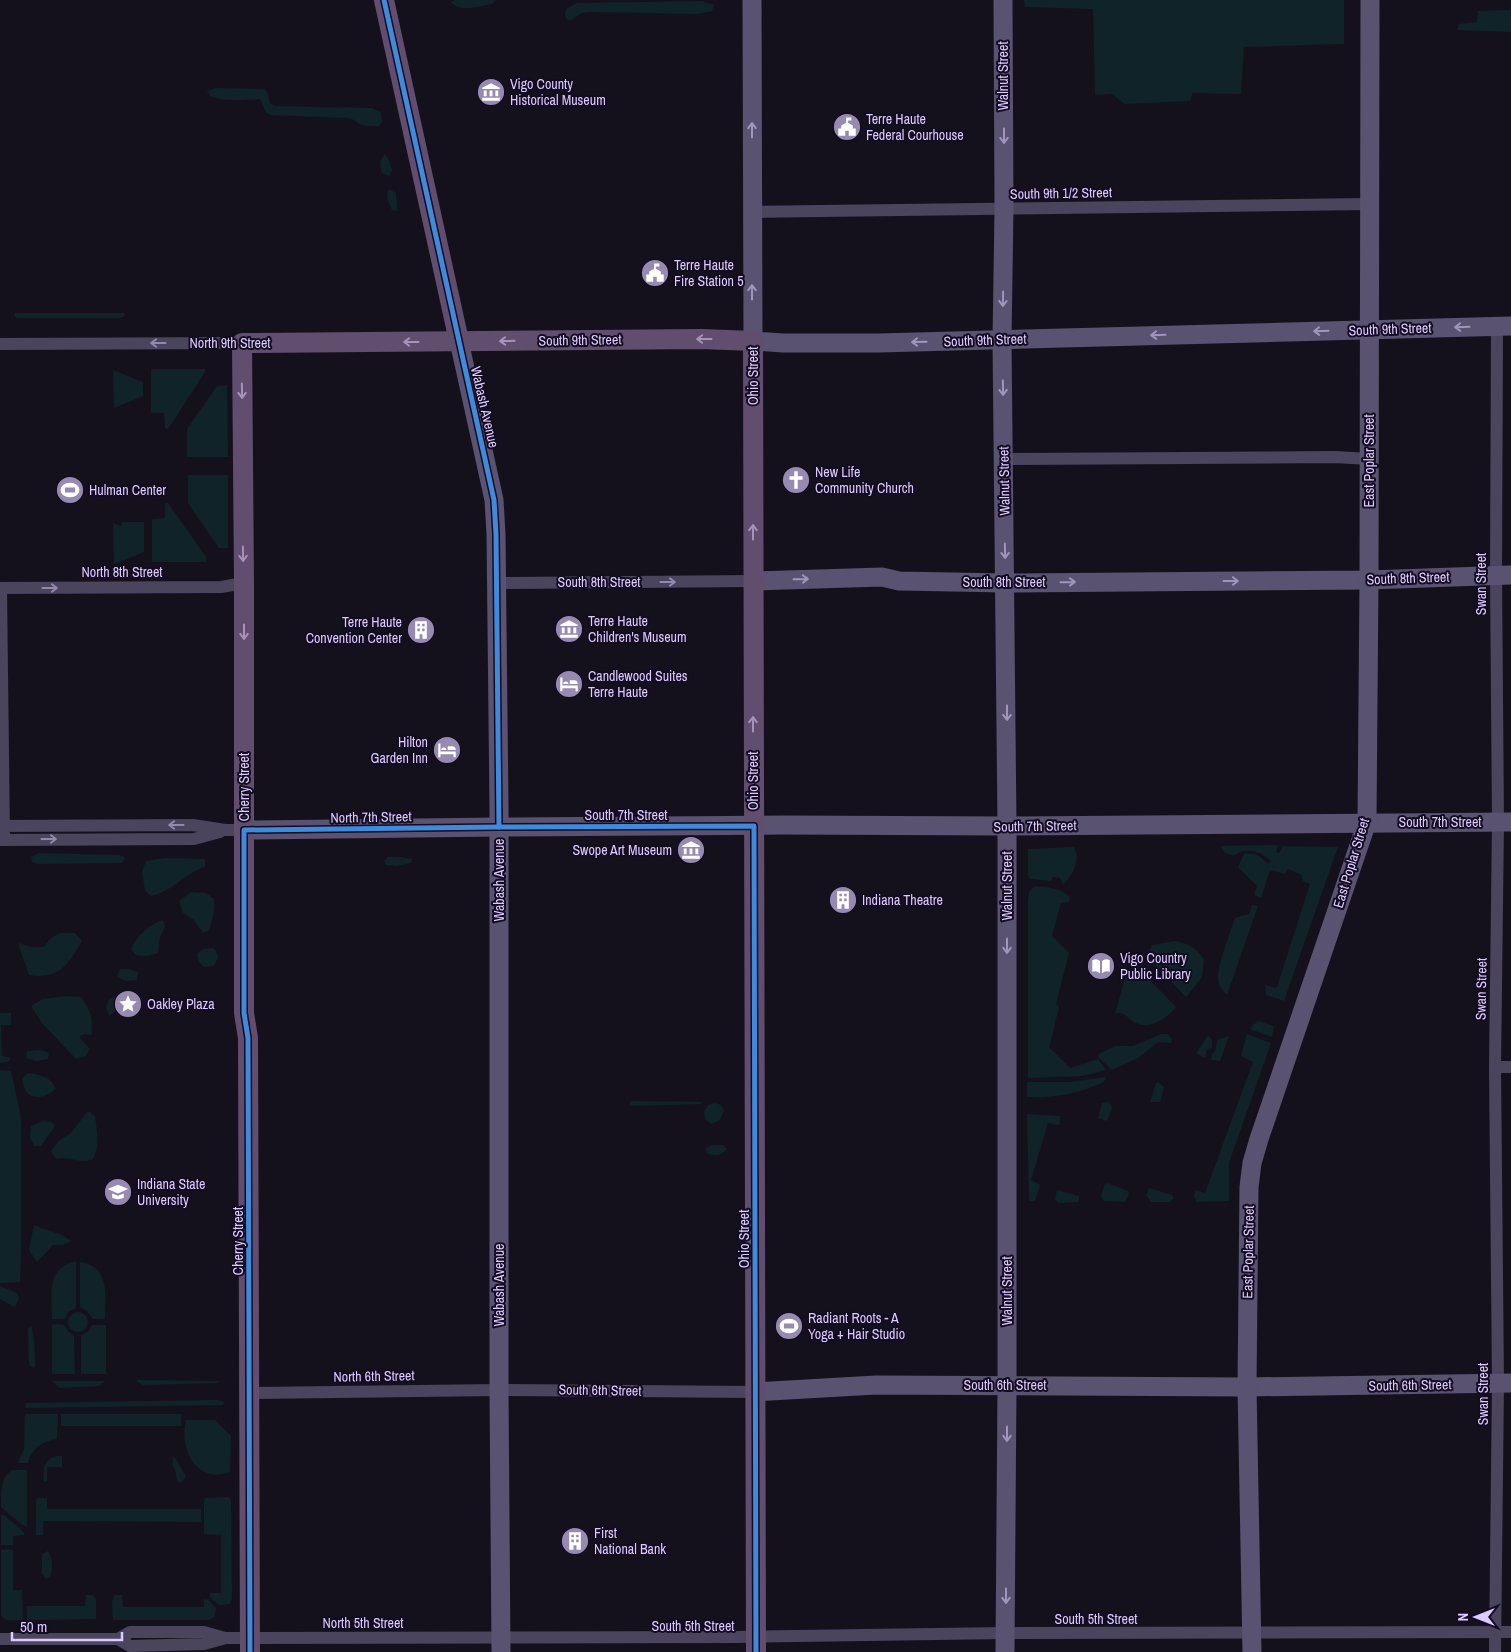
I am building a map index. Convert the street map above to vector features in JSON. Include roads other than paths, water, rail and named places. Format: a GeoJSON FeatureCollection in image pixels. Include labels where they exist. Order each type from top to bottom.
{"type":"FeatureCollection","features":[{"type":"Feature","properties":{"kind":"main road","name":"Wabash Avenue"},"geometry":{"type":"LineString","coordinates":[[384,0],[459,342]]}},
{"type":"Feature","properties":{"kind":"main road","name":"South 9th Street"},"geometry":{"type":"LineString","coordinates":[[459,342],[701,339],[753,341]]}},
{"type":"Feature","properties":{"kind":"main road","name":"Ohio Street"},"geometry":{"type":"LineString","coordinates":[[753,341],[756,1644]]}},
{"type":"Feature","properties":{"kind":"main road","name":"North 9th Street"},"geometry":{"type":"LineString","coordinates":[[242,343],[459,342]]}},
{"type":"Feature","properties":{"kind":"main road","name":"Cherry Street"},"geometry":{"type":"LineString","coordinates":[[242,343],[244,583],[234,830],[244,1013],[248,1038],[250,1645]]}},
{"type":"Feature","properties":{"kind":"street","name":"Ohio Street"},"geometry":{"type":"LineString","coordinates":[[752,0],[753,341]]}},
{"type":"Feature","properties":{"kind":"street","name":"Walnut Street"},"geometry":{"type":"LineString","coordinates":[[1003,0],[1004,209],[1002,340],[1008,826],[1005,1652]]}},
{"type":"Feature","properties":{"kind":"street","name":"East Poplar Street"},"geometry":{"type":"LineString","coordinates":[[1252,1643],[1247,1387],[1249,1186],[1252,1164],[1366,822],[1370,580],[1368,459],[1370,0]]}},
{"type":"Feature","properties":{"kind":"street","name":"South 9th 1/2 Street"},"geometry":{"type":"LineString","coordinates":[[752,212],[1370,204]]}},
{"type":"Feature","properties":{"kind":"street","name":"South 9th Street"},"geometry":{"type":"LineString","coordinates":[[753,341],[783,343],[878,343],[1504,326]]}},
{"type":"Feature","properties":{"kind":"street","name":"Swan Street"},"geometry":{"type":"LineString","coordinates":[[1495,1652],[1505,1383],[1495,1067],[1505,822],[1503,575],[1504,326]]}},
{"type":"Feature","properties":{"kind":"street","name":"Wabash Avenue"},"geometry":{"type":"LineString","coordinates":[[459,342],[494,500],[496,534],[499,827],[501,1645]]}},
{"type":"Feature","properties":{"kind":"street","name":"North 9th Street"},"geometry":{"type":"LineString","coordinates":[[0,344],[242,343]]}},
{"type":"Feature","properties":{"kind":"street"},"geometry":{"type":"LineString","coordinates":[[1004,459],[1325,457],[1368,459]]}},
{"type":"Feature","properties":{"kind":"street","name":"South 8th Street"},"geometry":{"type":"LineString","coordinates":[[496,583],[753,581],[882,577],[899,581],[1006,583],[1370,580],[1503,575]]}},
{"type":"Feature","properties":{"kind":"street","name":"North 8th Street"},"geometry":{"type":"LineString","coordinates":[[1,588],[221,587],[244,583]]}},
{"type":"Feature","properties":{"kind":"street"},"geometry":{"type":"LineString","coordinates":[[1,588],[2,840]]}},
{"type":"Feature","properties":{"kind":"street","name":"South 7th Street"},"geometry":{"type":"LineString","coordinates":[[499,827],[1008,826],[1505,822]]}},
{"type":"Feature","properties":{"kind":"street","name":"North 7th Street"},"geometry":{"type":"LineString","coordinates":[[2,826],[193,824],[234,830],[499,827]]}},
{"type":"Feature","properties":{"kind":"street","name":"North 7th Street"},"geometry":{"type":"LineString","coordinates":[[2,840],[194,839],[234,830]]}},
{"type":"Feature","properties":{"kind":"street"},"geometry":{"type":"LineString","coordinates":[[1495,1067],[1511,1067]]}},
{"type":"Feature","properties":{"kind":"street","name":"South 6th Street"},"geometry":{"type":"LineString","coordinates":[[499,1390],[755,1392],[876,1385],[1247,1387],[1505,1383]]}},
{"type":"Feature","properties":{"kind":"street","name":"North 6th Street"},"geometry":{"type":"LineString","coordinates":[[249,1393],[499,1390]]}},
{"type":"Feature","properties":{"kind":"street","name":"North 5th Street"},"geometry":{"type":"LineString","coordinates":[[0,1639],[118,1639],[130,1632],[204,1632],[250,1645],[501,1645]]}},
{"type":"Feature","properties":{"kind":"street","name":"South 5th Street"},"geometry":{"type":"LineString","coordinates":[[501,1645],[756,1644],[1005,1633],[1252,1643],[1511,1632]]}},
{"type":"Feature","properties":{"kind":"place","name":"Vigo County Historical Museum"},"geometry":{"type":"Point","coordinates":[491,92]}},
{"type":"Feature","properties":{"kind":"place","name":"Terre Haute Federal Courhouse"},"geometry":{"type":"Point","coordinates":[847,127]}},
{"type":"Feature","properties":{"kind":"place","name":"Terre Haute Fire Station 5"},"geometry":{"type":"Point","coordinates":[655,273]}},
{"type":"Feature","properties":{"kind":"place","name":"New Life Community Church"},"geometry":{"type":"Point","coordinates":[796,480]}},
{"type":"Feature","properties":{"kind":"place","name":"Hulman Center"},"geometry":{"type":"Point","coordinates":[70,490]}},
{"type":"Feature","properties":{"kind":"place","name":"Terre Haute Children's Museum"},"geometry":{"type":"Point","coordinates":[569,629]}},
{"type":"Feature","properties":{"kind":"place","name":"Terre Haute Convention Center"},"geometry":{"type":"Point","coordinates":[421,630]}},
{"type":"Feature","properties":{"kind":"place","name":"Candlewood Suites Terre Haute"},"geometry":{"type":"Point","coordinates":[569,684]}},
{"type":"Feature","properties":{"kind":"place","name":"Hilton Garden Inn"},"geometry":{"type":"Point","coordinates":[447,750]}},
{"type":"Feature","properties":{"kind":"place","name":"Swope Art Museum"},"geometry":{"type":"Point","coordinates":[691,850]}},
{"type":"Feature","properties":{"kind":"place","name":"Indiana Theatre"},"geometry":{"type":"Point","coordinates":[843,900]}},
{"type":"Feature","properties":{"kind":"place","name":"Vigo Country Public Library"},"geometry":{"type":"Point","coordinates":[1101,966]}},
{"type":"Feature","properties":{"kind":"place","name":"Oakley Plaza"},"geometry":{"type":"Point","coordinates":[128,1004]}},
{"type":"Feature","properties":{"kind":"place","name":"Indiana State University"},"geometry":{"type":"Point","coordinates":[118,1192]}},
{"type":"Feature","properties":{"kind":"place","name":"Radiant Roots - A Yoga + Hair Studio"},"geometry":{"type":"Point","coordinates":[789,1326]}},
{"type":"Feature","properties":{"kind":"place","name":"First National Bank"},"geometry":{"type":"Point","coordinates":[575,1541]}}]}
